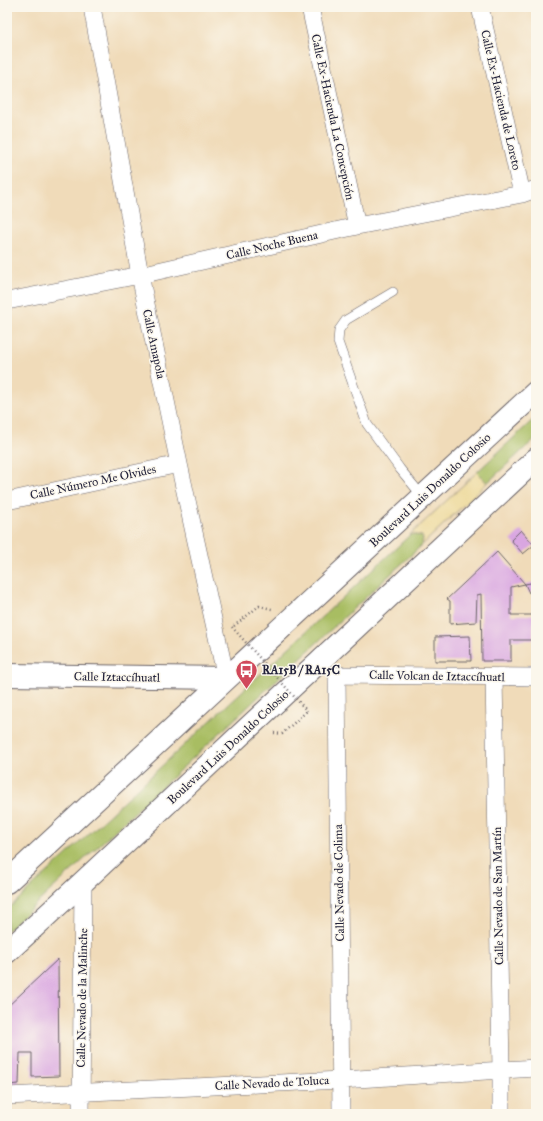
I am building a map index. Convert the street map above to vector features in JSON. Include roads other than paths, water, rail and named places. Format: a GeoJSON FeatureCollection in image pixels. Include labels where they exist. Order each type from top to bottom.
{"type":"FeatureCollection","features":[{"type":"Feature","properties":{"kind":"main road","name":"Boulevard Luis Donaldo Colosio"},"geometry":{"type":"LineString","coordinates":[[7,882],[536,392]]}},
{"type":"Feature","properties":{"kind":"main road","name":"Boulevard Luis Donaldo Colosio"},"geometry":{"type":"LineString","coordinates":[[7,952],[536,459]]}},
{"type":"Feature","properties":{"kind":"main road","name":"Calle Iztaccíhuatl"},"geometry":{"type":"LineString","coordinates":[[7,675],[226,678]]}},
{"type":"Feature","properties":{"kind":"street","name":"Calle Amapola"},"geometry":{"type":"LineString","coordinates":[[92,7],[140,275],[179,464],[226,678]]}},
{"type":"Feature","properties":{"kind":"street","name":"Calle Ex-Hacienda La Concepción"},"geometry":{"type":"LineString","coordinates":[[310,7],[357,226]]}},
{"type":"Feature","properties":{"kind":"street","name":"Calle Ex-Hacienda de Loreto"},"geometry":{"type":"LineString","coordinates":[[480,7],[529,192]]}},
{"type":"Feature","properties":{"kind":"street","name":"Calle Noche Buena"},"geometry":{"type":"LineString","coordinates":[[7,301],[140,275],[357,226],[529,192]]}},
{"type":"Feature","properties":{"kind":"street","name":"Calle Número Me Olvides"},"geometry":{"type":"LineString","coordinates":[[7,500],[179,464]]}},
{"type":"Feature","properties":{"kind":"street"},"geometry":{"type":"LineString","coordinates":[[319,661],[337,676]]}},
{"type":"Feature","properties":{"kind":"street","name":"Calle Volcan de Iztaccíhuatl"},"geometry":{"type":"LineString","coordinates":[[337,676],[536,677]]}},
{"type":"Feature","properties":{"kind":"street","name":"Calle Nevado de Colima"},"geometry":{"type":"LineString","coordinates":[[337,676],[341,1114]]}},
{"type":"Feature","properties":{"kind":"street","name":"Calle Nevado de San Martín"},"geometry":{"type":"LineString","coordinates":[[494,677],[501,1114]]}},
{"type":"Feature","properties":{"kind":"street","name":"Calle Nevado de la Malinche"},"geometry":{"type":"LineString","coordinates":[[81,1114],[83,882]]}},
{"type":"Feature","properties":{"kind":"street","name":"Calle Nevado de Toluca"},"geometry":{"type":"LineString","coordinates":[[7,1096],[341,1080],[536,1068]]}},
{"type":"Feature","properties":{"kind":"lane"},"geometry":{"type":"LineString","coordinates":[[393,292],[346,320],[339,330],[338,342],[367,424],[400,469],[423,497]]}},
{"type":"Feature","properties":{"kind":"place","name":"RA15B / RA15C"},"geometry":{"type":"Point","coordinates":[246,690]}}]}
